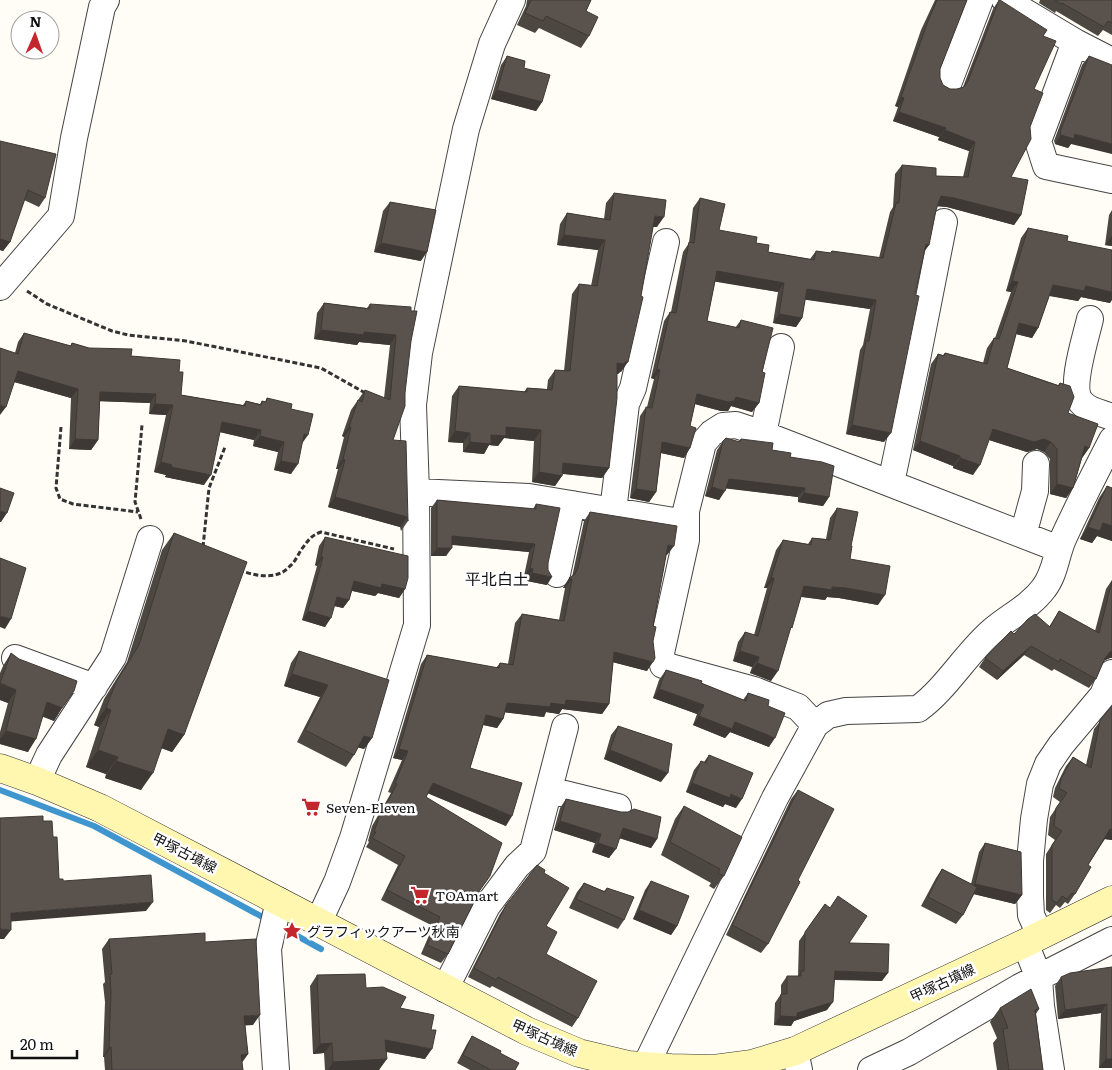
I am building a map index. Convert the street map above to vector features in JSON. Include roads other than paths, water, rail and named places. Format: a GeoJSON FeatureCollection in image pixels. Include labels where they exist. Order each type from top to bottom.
{"type":"FeatureCollection","features":[{"type":"Feature","properties":{"kind":"main road","name":"甲塚古墳線"},"geometry":{"type":"LineString","coordinates":[[0,768],[37,781],[100,808],[527,1031],[579,1053],[648,1068],[714,1069],[797,1061],[1032,939],[1112,900]]}},
{"type":"Feature","properties":{"kind":"street"},"geometry":{"type":"LineString","coordinates":[[4,282],[61,216],[74,138],[102,7],[106,0]]}},
{"type":"Feature","properties":{"kind":"street"},"geometry":{"type":"LineString","coordinates":[[318,923],[337,882],[353,838],[417,625],[413,405],[419,353],[466,129],[492,44],[512,0]]}},
{"type":"Feature","properties":{"kind":"street"},"geometry":{"type":"LineString","coordinates":[[948,84],[980,0]]}},
{"type":"Feature","properties":{"kind":"street"},"geometry":{"type":"LineString","coordinates":[[1005,0],[1075,42],[1112,61]]}},
{"type":"Feature","properties":{"kind":"street"},"geometry":{"type":"LineString","coordinates":[[1075,42],[1038,141],[1046,166],[1112,180]]}},
{"type":"Feature","properties":{"kind":"street"},"geometry":{"type":"LineString","coordinates":[[891,483],[944,222]]}},
{"type":"Feature","properties":{"kind":"street"},"geometry":{"type":"LineString","coordinates":[[613,511],[626,404],[633,388],[666,242]]}},
{"type":"Feature","properties":{"kind":"street"},"geometry":{"type":"LineString","coordinates":[[1090,319],[1078,374],[1077,392],[1080,401],[1088,408],[1112,417]]}},
{"type":"Feature","properties":{"kind":"street"},"geometry":{"type":"LineString","coordinates":[[763,434],[781,347]]}},
{"type":"Feature","properties":{"kind":"street"},"geometry":{"type":"LineString","coordinates":[[815,725],[798,707],[754,690],[663,665],[661,653],[686,540],[686,511],[703,443],[712,433],[723,426],[736,425],[763,434],[1059,549]]}},
{"type":"Feature","properties":{"kind":"street"},"geometry":{"type":"LineString","coordinates":[[648,1068],[775,798],[815,725],[828,715],[846,711],[918,709],[927,703],[964,660],[992,632],[1029,604],[1044,588],[1055,568],[1059,549],[1104,472],[1112,440]]}},
{"type":"Feature","properties":{"kind":"street"},"geometry":{"type":"LineString","coordinates":[[1023,535],[1035,491],[1036,464]]}},
{"type":"Feature","properties":{"kind":"street"},"geometry":{"type":"LineString","coordinates":[[416,492],[529,497],[686,523]]}},
{"type":"Feature","properties":{"kind":"street"},"geometry":{"type":"LineString","coordinates":[[556,574],[572,504]]}},
{"type":"Feature","properties":{"kind":"street"},"geometry":{"type":"LineString","coordinates":[[37,781],[50,755],[113,657],[150,540]]}},
{"type":"Feature","properties":{"kind":"street"},"geometry":{"type":"LineString","coordinates":[[15,658],[94,687]]}},
{"type":"Feature","properties":{"kind":"street"},"geometry":{"type":"LineString","coordinates":[[1051,1070],[1040,1006],[1039,978],[1032,939],[1030,861],[1034,819],[1040,784],[1048,764],[1061,745],[1103,695],[1112,673]]}},
{"type":"Feature","properties":{"kind":"street"},"geometry":{"type":"LineString","coordinates":[[445,989],[487,906],[517,866],[533,851],[565,727]]}},
{"type":"Feature","properties":{"kind":"street"},"geometry":{"type":"LineString","coordinates":[[549,790],[618,807]]}},
{"type":"Feature","properties":{"kind":"street"},"geometry":{"type":"LineString","coordinates":[[276,1070],[268,949],[279,901]]}},
{"type":"Feature","properties":{"kind":"street"},"geometry":{"type":"LineString","coordinates":[[871,1070],[910,1052],[1020,987],[1112,940]]}},
{"type":"Feature","properties":{"kind":"waterway"},"geometry":{"type":"LineString","coordinates":[[0,790],[94,826],[268,920]]}},
{"type":"Feature","properties":{"kind":"waterway"},"geometry":{"type":"LineString","coordinates":[[279,926],[321,949]]}},
{"type":"Feature","properties":{"kind":"place","name":"Seven-Eleven"},"geometry":{"type":"Point","coordinates":[311,807]}},
{"type":"Feature","properties":{"kind":"place","name":"TOAmart"},"geometry":{"type":"Point","coordinates":[420,895]}},
{"type":"Feature","properties":{"kind":"place","name":"グラフィックアーツ秋南"},"geometry":{"type":"Point","coordinates":[292,931]}},
{"type":"Feature","properties":{"kind":"district","name":"平北白土"},"geometry":{"type":"Point","coordinates":[497,578]}}]}
